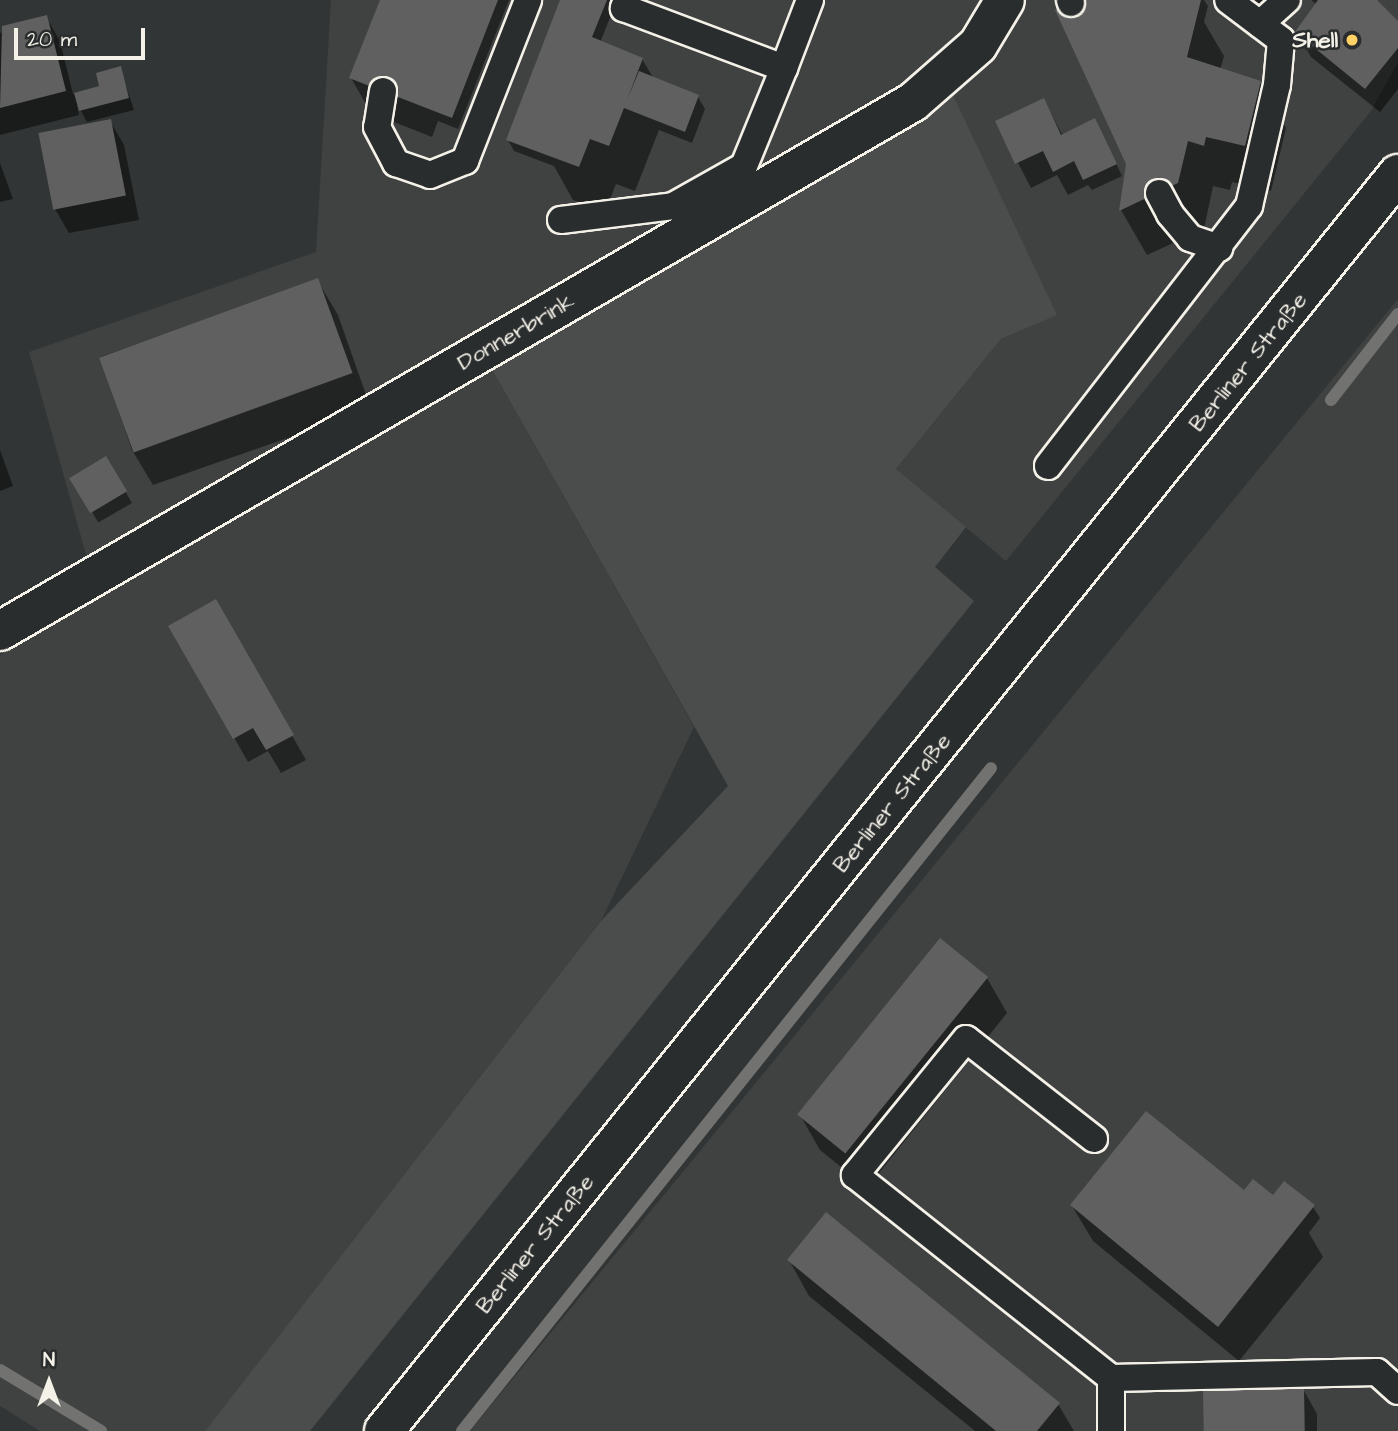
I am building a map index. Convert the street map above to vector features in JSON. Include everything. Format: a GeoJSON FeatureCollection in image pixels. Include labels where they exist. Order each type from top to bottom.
{"type":"FeatureCollection","features":[{"type":"Feature","properties":{"kind":"main road","name":"Donnerbrink"},"geometry":{"type":"LineString","coordinates":[[0,631],[913,102],[978,45],[1004,0]]}},
{"type":"Feature","properties":{"kind":"main road","name":"Berliner Straße"},"geometry":{"type":"LineString","coordinates":[[384,1431],[1398,174]]}},
{"type":"Feature","properties":{"kind":"lane"},"geometry":{"type":"LineString","coordinates":[[383,91],[377,127],[396,163],[430,175],[465,162],[528,0]]}},
{"type":"Feature","properties":{"kind":"lane"},"geometry":{"type":"LineString","coordinates":[[627,0],[624,8],[784,68]]}},
{"type":"Feature","properties":{"kind":"lane"},"geometry":{"type":"LineString","coordinates":[[561,220],[673,206],[744,166],[810,0]]}},
{"type":"Feature","properties":{"kind":"lane"},"geometry":{"type":"LineString","coordinates":[[1048,466],[1249,206],[1277,85],[1281,40],[1228,0]]}},
{"type":"Feature","properties":{"kind":"lane"},"geometry":{"type":"LineString","coordinates":[[1260,24],[1287,0]]}},
{"type":"Feature","properties":{"kind":"lane"},"geometry":{"type":"LineString","coordinates":[[1159,193],[1170,215],[1190,238],[1219,248]]}},
{"type":"Feature","properties":{"kind":"lane"},"geometry":{"type":"LineString","coordinates":[[1094,1139],[966,1039],[855,1175],[1111,1378],[1377,1372],[1398,1391]]}},
{"type":"Feature","properties":{"kind":"lane"},"geometry":{"type":"LineString","coordinates":[[1111,1378],[1111,1431]]}},
{"type":"Feature","properties":{"kind":"shaded area"},"geometry":{"type":"Polygon","coordinates":[[[331,0],[981,0],[952,43],[920,73],[801,156],[475,333],[87,558],[29,352],[316,252],[331,0]]]}},
{"type":"Feature","properties":{"kind":"shaded area"},"geometry":{"type":"Polygon","coordinates":[[[1025,0],[1398,0],[1398,62],[1371,111],[1006,561],[896,469],[1001,339],[1056,315],[953,95],[990,53],[1025,0]]]}},
{"type":"Feature","properties":{"kind":"shaded area"},"geometry":{"type":"Polygon","coordinates":[[[953,95],[1057,315],[1001,339],[896,469],[966,527],[935,567],[974,601],[310,1431],[205,1431],[601,921],[728,786],[490,366],[917,123],[953,95]]]}},
{"type":"Feature","properties":{"kind":"shaded area"},"geometry":{"type":"Polygon","coordinates":[[[1398,299],[1398,1431],[470,1431],[659,1201],[1398,299]]]}},
{"type":"Feature","properties":{"kind":"shaded area"},"geometry":{"type":"Polygon","coordinates":[[[490,366],[694,727],[601,921],[205,1431],[40,1431],[0,1406],[0,655],[490,366]]]}},
{"type":"Feature","properties":{"kind":"building"},"geometry":{"type":"Polygon","coordinates":[[[380,0],[498,0],[452,118],[349,78],[380,0]]]}},
{"type":"Feature","properties":{"kind":"building"},"geometry":{"type":"Polygon","coordinates":[[[560,0],[607,0],[592,37],[643,58],[627,100],[639,71],[699,95],[685,132],[624,108],[609,146],[590,139],[579,167],[506,140],[560,0]]]}},
{"type":"Feature","properties":{"kind":"building"},"geometry":{"type":"Polygon","coordinates":[[[1078,0],[1201,0],[1187,57],[1261,81],[1245,146],[1206,137],[1204,146],[1188,141],[1178,183],[1119,211],[1126,164],[1055,10],[1078,0]]]}},
{"type":"Feature","properties":{"kind":"building","name":"Shell"},"geometry":{"type":"Polygon","coordinates":[[[1318,0],[1377,0],[1398,21],[1398,48],[1365,89],[1295,32],[1318,0]]]}},
{"type":"Feature","properties":{"kind":"building"},"geometry":{"type":"Polygon","coordinates":[[[47,15],[66,91],[0,108],[2,26],[47,15]]]}},
{"type":"Feature","properties":{"kind":"building"},"geometry":{"type":"Polygon","coordinates":[[[121,66],[129,98],[79,111],[74,93],[99,86],[96,73],[121,66]]]}},
{"type":"Feature","properties":{"kind":"building"},"geometry":{"type":"Polygon","coordinates":[[[1044,98],[1061,135],[1095,118],[1117,164],[1083,180],[1074,161],[1053,172],[1043,151],[1015,164],[995,121],[1044,98]]]}},
{"type":"Feature","properties":{"kind":"building"},"geometry":{"type":"Polygon","coordinates":[[[111,119],[126,196],[53,210],[38,133],[111,119]]]}},
{"type":"Feature","properties":{"kind":"building"},"geometry":{"type":"Polygon","coordinates":[[[318,278],[353,373],[134,453],[99,358],[318,278]]]}},
{"type":"Feature","properties":{"kind":"building"},"geometry":{"type":"Polygon","coordinates":[[[106,456],[127,491],[90,513],[69,478],[106,456]]]}},
{"type":"Feature","properties":{"kind":"building"},"geometry":{"type":"Polygon","coordinates":[[[216,599],[294,735],[266,750],[253,728],[233,739],[168,626],[216,599]]]}},
{"type":"Feature","properties":{"kind":"building"},"geometry":{"type":"Polygon","coordinates":[[[940,938],[988,977],[845,1153],[797,1114],[940,938]]]}},
{"type":"Feature","properties":{"kind":"building"},"geometry":{"type":"Polygon","coordinates":[[[1146,1111],[1244,1190],[1253,1179],[1273,1195],[1284,1181],[1315,1205],[1218,1327],[1070,1205],[1146,1111]]]}},
{"type":"Feature","properties":{"kind":"building"},"geometry":{"type":"Polygon","coordinates":[[[826,1212],[1060,1403],[1037,1431],[996,1431],[787,1260],[826,1212]]]}},
{"type":"Feature","properties":{"kind":"building"},"geometry":{"type":"Polygon","coordinates":[[[1304,1388],[1305,1431],[1204,1431],[1203,1390],[1304,1388]]]}},
{"type":"Feature","properties":{"kind":"waterway"},"geometry":{"type":"LineString","coordinates":[[1331,400],[1398,314]]}},
{"type":"Feature","properties":{"kind":"waterway"},"geometry":{"type":"LineString","coordinates":[[462,1431],[991,768]]}},
{"type":"Feature","properties":{"kind":"waterway"},"geometry":{"type":"LineString","coordinates":[[0,1370],[101,1431]]}},
{"type":"Feature","properties":{"kind":"place","name":"Shell"},"geometry":{"type":"Point","coordinates":[1352,40]}}]}
